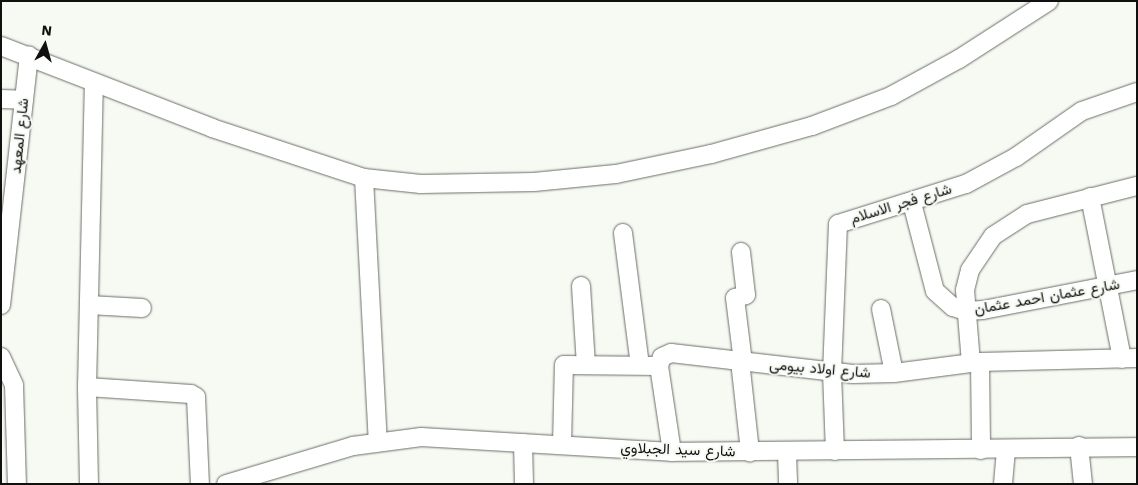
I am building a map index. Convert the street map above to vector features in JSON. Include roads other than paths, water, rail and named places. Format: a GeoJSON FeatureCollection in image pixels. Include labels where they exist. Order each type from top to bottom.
{"type":"FeatureCollection","features":[{"type":"Feature","properties":{"kind":"street"},"geometry":{"type":"LineString","coordinates":[[1,46],[94,84],[212,128],[364,178],[421,184],[534,182],[616,174],[711,154],[812,126],[891,96],[959,59],[1049,1]]}},
{"type":"Feature","properties":{"kind":"street","name":"شارع المعهد"},"geometry":{"type":"LineString","coordinates":[[1,305],[9,160],[24,100],[29,56]]}},
{"type":"Feature","properties":{"kind":"street"},"geometry":{"type":"LineString","coordinates":[[89,484],[87,387],[94,84]]}},
{"type":"Feature","properties":{"kind":"street","name":"شارع فجر الاسلام"},"geometry":{"type":"LineString","coordinates":[[835,451],[832,373],[837,227],[841,222],[912,203],[1000,167],[1082,110],[1137,92]]}},
{"type":"Feature","properties":{"kind":"street"},"geometry":{"type":"LineString","coordinates":[[1,99],[24,100]]}},
{"type":"Feature","properties":{"kind":"street"},"geometry":{"type":"LineString","coordinates":[[364,178],[378,440]]}},
{"type":"Feature","properties":{"kind":"street"},"geometry":{"type":"LineString","coordinates":[[981,450],[975,362],[964,311],[970,270],[992,236],[1027,214],[1137,186]]}},
{"type":"Feature","properties":{"kind":"street"},"geometry":{"type":"LineString","coordinates":[[1090,197],[1110,287],[1129,358]]}},
{"type":"Feature","properties":{"kind":"street","name":"شارع عثمان احمد عثمان"},"geometry":{"type":"LineString","coordinates":[[912,203],[936,291],[943,301],[964,311],[1110,287],[1137,280]]}},
{"type":"Feature","properties":{"kind":"street"},"geometry":{"type":"LineString","coordinates":[[623,233],[640,365]]}},
{"type":"Feature","properties":{"kind":"street"},"geometry":{"type":"LineString","coordinates":[[741,252],[746,295],[735,298],[750,452]]}},
{"type":"Feature","properties":{"kind":"street"},"geometry":{"type":"LineString","coordinates":[[581,286],[586,365]]}},
{"type":"Feature","properties":{"kind":"street"},"geometry":{"type":"LineString","coordinates":[[89,305],[142,308]]}},
{"type":"Feature","properties":{"kind":"street"},"geometry":{"type":"LineString","coordinates":[[881,309],[894,373]]}},
{"type":"Feature","properties":{"kind":"street","name":"شارع اولاد بيومى"},"geometry":{"type":"LineString","coordinates":[[659,366],[662,357],[670,353],[832,373],[894,373],[975,362],[1129,358]]}},
{"type":"Feature","properties":{"kind":"street"},"geometry":{"type":"LineString","coordinates":[[3,363],[14,385],[17,484]]}},
{"type":"Feature","properties":{"kind":"street"},"geometry":{"type":"LineString","coordinates":[[562,445],[563,366],[659,366],[672,452]]}},
{"type":"Feature","properties":{"kind":"street"},"geometry":{"type":"LineString","coordinates":[[87,387],[191,394],[196,397],[200,484]]}},
{"type":"Feature","properties":{"kind":"street","name":"شارع سيد الجبلاوي"},"geometry":{"type":"LineString","coordinates":[[226,484],[378,440],[421,437],[672,452],[787,453],[1137,446]]}},
{"type":"Feature","properties":{"kind":"street"},"geometry":{"type":"LineString","coordinates":[[523,443],[524,484]]}},
{"type":"Feature","properties":{"kind":"street"},"geometry":{"type":"LineString","coordinates":[[1078,446],[1083,484]]}},
{"type":"Feature","properties":{"kind":"street"},"geometry":{"type":"LineString","coordinates":[[1003,484],[1006,449]]}},
{"type":"Feature","properties":{"kind":"street"},"geometry":{"type":"LineString","coordinates":[[787,453],[788,484]]}}]}
